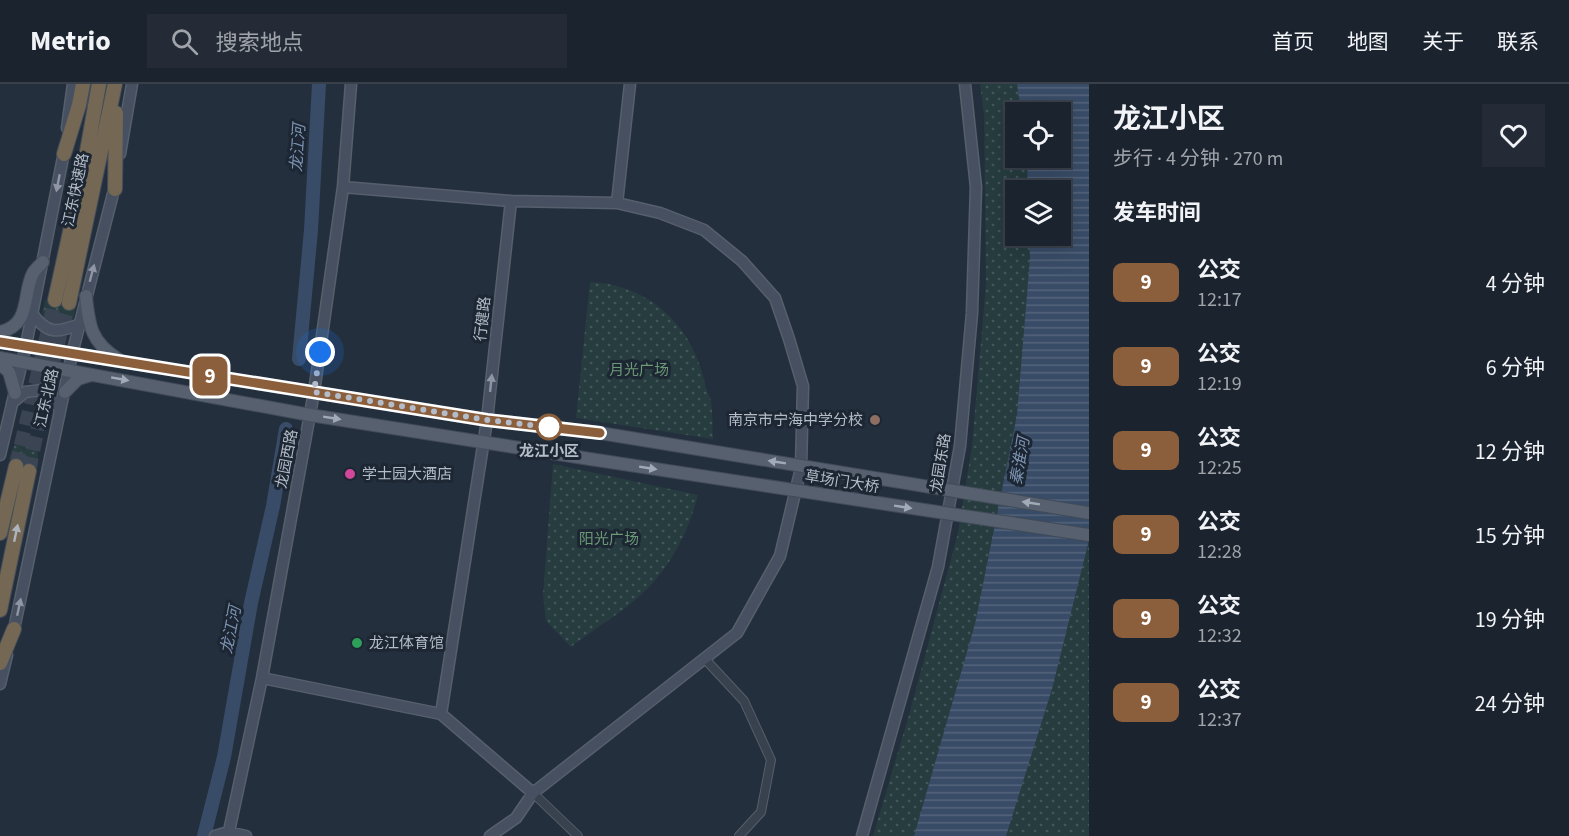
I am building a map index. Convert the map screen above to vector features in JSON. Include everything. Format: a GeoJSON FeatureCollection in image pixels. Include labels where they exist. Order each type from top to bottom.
{"type":"FeatureCollection","features":[{"type":"Feature","properties":{"kind":"highway"},"geometry":{"type":"LineString","coordinates":[[64,154],[83,84]]}},
{"type":"Feature","properties":{"kind":"highway"},"geometry":{"type":"LineString","coordinates":[[84,168],[89,84]]}},
{"type":"Feature","properties":{"kind":"highway","name":"江东快速路"},"geometry":{"type":"LineString","coordinates":[[55,300],[84,168],[99,84]]}},
{"type":"Feature","properties":{"kind":"highway"},"geometry":{"type":"LineString","coordinates":[[115,189],[116,84]]}},
{"type":"Feature","properties":{"kind":"highway","name":"江东快速路"},"geometry":{"type":"LineString","coordinates":[[69,303],[116,84]]}},
{"type":"Feature","properties":{"kind":"highway"},"geometry":{"type":"LineString","coordinates":[[0,533],[22,469],[0,610]]}},
{"type":"Feature","properties":{"kind":"highway"},"geometry":{"type":"LineString","coordinates":[[0,663],[14,629]]}},
{"type":"Feature","properties":{"kind":"main road"},"geometry":{"type":"LineString","coordinates":[[0,332],[19,321],[26,304],[33,273],[43,262]]}},
{"type":"Feature","properties":{"kind":"main road"},"geometry":{"type":"LineString","coordinates":[[86,296],[92,334],[107,353],[121,362]]}},
{"type":"Feature","properties":{"kind":"main road","name":"草场门大桥"},"geometry":{"type":"LineString","coordinates":[[0,342],[487,420],[600,433],[1089,513]]}},
{"type":"Feature","properties":{"kind":"main road","name":"草场门大桥"},"geometry":{"type":"LineString","coordinates":[[0,358],[310,415],[1089,535]]}},
{"type":"Feature","properties":{"kind":"main road"},"geometry":{"type":"LineString","coordinates":[[0,364],[9,372],[13,398]]}},
{"type":"Feature","properties":{"kind":"main road"},"geometry":{"type":"LineString","coordinates":[[65,392],[78,379],[93,374]]}},
{"type":"Feature","properties":{"kind":"street"},"geometry":{"type":"LineString","coordinates":[[0,455],[43,262],[64,154],[73,84]]}},
{"type":"Feature","properties":{"kind":"street","name":"江东北路"},"geometry":{"type":"LineString","coordinates":[[0,684],[14,629],[72,354],[115,189],[132,84]]}},
{"type":"Feature","properties":{"kind":"street","name":"龙园西路"},"geometry":{"type":"LineString","coordinates":[[228,834],[262,678],[314,392],[344,187],[351,84]]}},
{"type":"Feature","properties":{"kind":"street"},"geometry":{"type":"LineString","coordinates":[[617,203],[630,84]]}},
{"type":"Feature","properties":{"kind":"street","name":"龙园东路"},"geometry":{"type":"LineString","coordinates":[[862,836],[938,567],[960,446],[972,313],[976,187],[965,84]]}},
{"type":"Feature","properties":{"kind":"street"},"geometry":{"type":"LineString","coordinates":[[344,187],[511,201],[617,203],[660,213],[704,230],[741,261],[775,298],[803,386],[801,468],[780,556],[737,633],[533,793],[516,818],[490,836]]}},
{"type":"Feature","properties":{"kind":"street","name":"行健路"},"geometry":{"type":"LineString","coordinates":[[441,714],[487,420],[511,201]]}},
{"type":"Feature","properties":{"kind":"street"},"geometry":{"type":"LineString","coordinates":[[31,312],[39,324],[51,331],[80,324]]}},
{"type":"Feature","properties":{"kind":"street"},"geometry":{"type":"LineString","coordinates":[[13,398],[25,392],[42,390],[54,399],[60,410]]}},
{"type":"Feature","properties":{"kind":"street"},"geometry":{"type":"LineString","coordinates":[[705,658],[744,701],[771,760],[761,812],[739,836]]}},
{"type":"Feature","properties":{"kind":"street"},"geometry":{"type":"LineString","coordinates":[[262,678],[441,714],[533,793],[578,836]]}},
{"type":"Feature","properties":{"kind":"street"},"geometry":{"type":"LineString","coordinates":[[215,836],[228,834],[246,836]]}},
{"type":"Feature","properties":{"kind":"green space"},"geometry":{"type":"Polygon","coordinates":[[[980,84],[1089,84],[1089,836],[873,836],[909,715],[958,533],[972,446],[986,284],[984,114],[980,84]]]}},
{"type":"Feature","properties":{"kind":"green space","name":"月光广场"},"geometry":{"type":"Polygon","coordinates":[[[590,282],[632,291],[650,300],[666,312],[679,327],[699,363],[710,397],[713,439],[576,418],[590,282]]]}},
{"type":"Feature","properties":{"kind":"green space"},"geometry":{"type":"Polygon","coordinates":[[[45,300],[76,307],[72,322],[61,328],[46,322],[42,313],[45,300]]]}},
{"type":"Feature","properties":{"kind":"green space"},"geometry":{"type":"Polygon","coordinates":[[[26,437],[32,438],[38,449],[38,467],[9,459],[16,443],[26,437]]]}},
{"type":"Feature","properties":{"kind":"green space","name":"阳光广场"},"geometry":{"type":"Polygon","coordinates":[[[553,464],[698,495],[690,521],[678,546],[655,581],[629,605],[571,647],[546,621],[543,595],[553,464]]]}},
{"type":"Feature","properties":{"kind":"water","name":"秦淮河"},"geometry":{"type":"Polygon","coordinates":[[[1017,84],[1089,84],[1089,540],[1052,689],[1006,836],[914,836],[975,624],[1017,415],[1029,246],[1071,246],[1071,180],[1028,180],[1027,168],[1071,168],[1071,102],[1020,102],[1017,84]]]}},
{"type":"Feature","properties":{"kind":"waterway","name":"龙江河"},"geometry":{"type":"LineString","coordinates":[[299,359],[311,230],[319,84]]}},
{"type":"Feature","properties":{"kind":"waterway","name":"龙江河"},"geometry":{"type":"LineString","coordinates":[[204,836],[224,757],[251,603],[273,506],[286,429]]}},
{"type":"Feature","properties":{"kind":"tunnel"},"geometry":{"type":"LineString","coordinates":[[16,466],[55,300]]}},
{"type":"Feature","properties":{"kind":"tunnel"},"geometry":{"type":"LineString","coordinates":[[29,471],[47,384],[69,303]]}},
{"type":"Feature","properties":{"kind":"bus line","name":"9"},"geometry":{"type":"LineString","coordinates":[[0,342],[487,420],[600,433]]}},
{"type":"Feature","properties":{"kind":"place","name":"南京市宁海中学分校"},"geometry":{"type":"Point","coordinates":[875,420]}},
{"type":"Feature","properties":{"kind":"place","name":"龙江小区"},"geometry":{"type":"Point","coordinates":[549,427]}},
{"type":"Feature","properties":{"kind":"place","name":"学士园大酒店"},"geometry":{"type":"Point","coordinates":[350,474]}},
{"type":"Feature","properties":{"kind":"place","name":"龙江体育馆"},"geometry":{"type":"Point","coordinates":[357,643]}},
{"type":"Feature","properties":{"kind":"route"},"geometry":{"type":"LineString","coordinates":[[320,352],[314,392],[487,420],[555,428],[549,427]]}}]}
